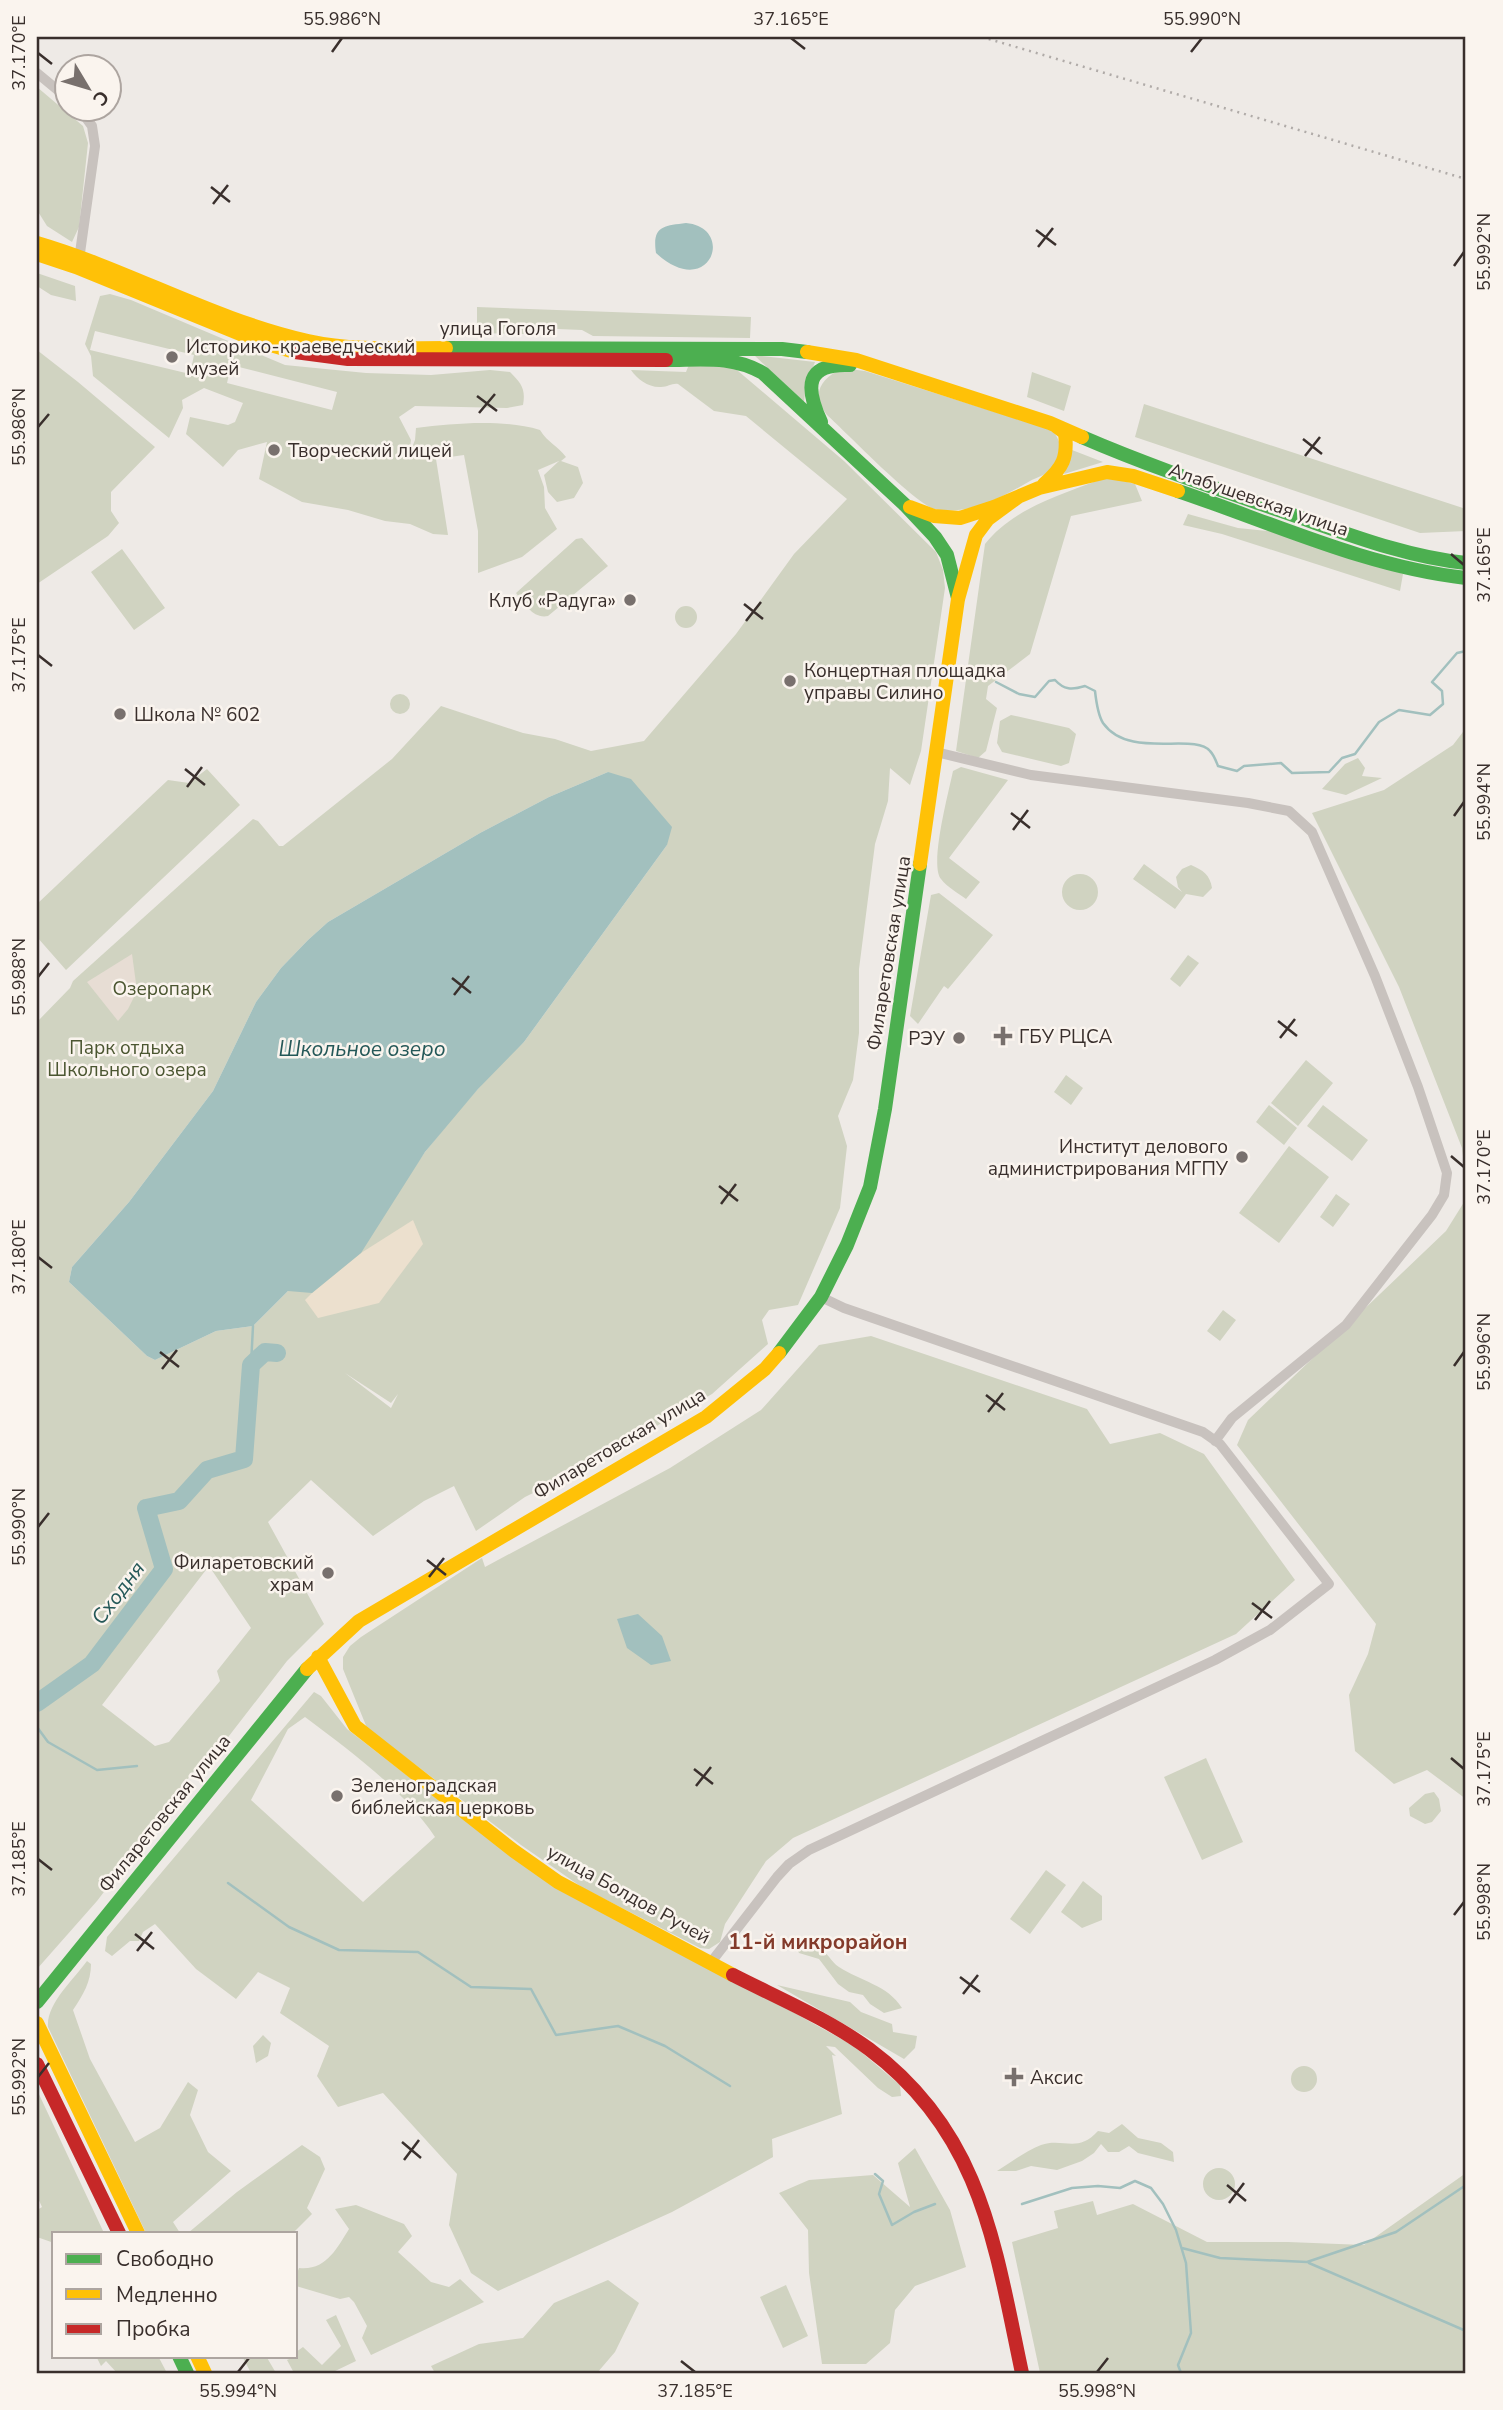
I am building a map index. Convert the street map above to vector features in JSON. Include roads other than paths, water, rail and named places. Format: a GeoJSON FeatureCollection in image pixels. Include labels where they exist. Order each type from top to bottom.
{"type":"FeatureCollection","features":[{"type":"Feature","properties":{"kind":"street"},"geometry":{"type":"LineString","coordinates":[[37,73],[52,85]]}},
{"type":"Feature","properties":{"kind":"street"},"geometry":{"type":"LineString","coordinates":[[78,262],[96,146],[90,122]]}},
{"type":"Feature","properties":{"kind":"street","name":"улица Гоголя"},"geometry":{"type":"LineString","coordinates":[[37,243],[78,262],[265,331],[316,344],[350,348],[725,348]]}},
{"type":"Feature","properties":{"kind":"street","name":"улица Гоголя"},"geometry":{"type":"LineString","coordinates":[[37,254],[78,262]]}},
{"type":"Feature","properties":{"kind":"street","name":"Алабушевская улица"},"geometry":{"type":"LineString","coordinates":[[78,262],[260,342],[314,355],[348,359],[616,358],[728,360],[745,363],[763,373],[905,505],[934,516],[960,518],[1039,488],[1107,472],[1133,476],[1375,560],[1439,575],[1466,578]]}},
{"type":"Feature","properties":{"kind":"street","name":"Алабушевская улица"},"geometry":{"type":"LineString","coordinates":[[725,348],[782,349],[856,360],[1050,423],[1135,460],[1363,539],[1446,561],[1466,563]]}},
{"type":"Feature","properties":{"kind":"street","name":"Алабушевская улица"},"geometry":{"type":"LineString","coordinates":[[827,431],[814,409],[811,397],[817,373],[822,367],[830,365],[872,366]]}},
{"type":"Feature","properties":{"kind":"street","name":"Алабушевская улица"},"geometry":{"type":"LineString","coordinates":[[1039,488],[1062,470],[1068,454],[1065,433],[1050,423]]}},
{"type":"Feature","properties":{"kind":"street","name":"Филаретовская улица"},"geometry":{"type":"LineString","coordinates":[[40,1996],[318,1657],[359,1621],[706,1417],[765,1369],[821,1297],[852,1236],[870,1187],[885,1109],[958,599],[976,535],[988,519],[1018,497]]}},
{"type":"Feature","properties":{"kind":"street","name":"Филаретовская улица"},"geometry":{"type":"LineString","coordinates":[[905,505],[935,537],[947,555],[958,599]]}},
{"type":"Feature","properties":{"kind":"street"},"geometry":{"type":"LineString","coordinates":[[936,752],[1031,775],[1248,803],[1289,811],[1312,832],[1376,976],[1447,1173],[1444,1195],[1432,1215],[1346,1325],[1232,1418],[1215,1441]]}},
{"type":"Feature","properties":{"kind":"street"},"geometry":{"type":"LineString","coordinates":[[712,1961],[783,1870],[809,1850],[1215,1660],[1270,1630],[1329,1584],[1215,1441],[1203,1432],[844,1308],[821,1297]]}},
{"type":"Feature","properties":{"kind":"street","name":"улица Болдов Ручей"},"geometry":{"type":"LineString","coordinates":[[318,1657],[355,1726],[558,1882],[817,2017],[862,2044],[891,2066],[928,2106],[960,2152],[981,2198],[1022,2373]]}},
{"type":"Feature","properties":{"kind":"street"},"geometry":{"type":"LineString","coordinates":[[40,1996],[37,2011],[40,2029],[138,2232]]}},
{"type":"Feature","properties":{"kind":"street"},"geometry":{"type":"LineString","coordinates":[[37,2064],[119,2232]]}},
{"type":"Feature","properties":{"kind":"water"},"geometry":{"type":"Polygon","coordinates":[[[686,223],[702,228],[710,237],[713,248],[710,258],[702,266],[690,270],[675,266],[656,253],[655,244],[661,229],[686,223]]]}},
{"type":"Feature","properties":{"kind":"water","name":"Школьное озеро"},"geometry":{"type":"Polygon","coordinates":[[[608,772],[631,779],[672,827],[667,845],[524,1042],[478,1089],[425,1152],[361,1253],[312,1293],[288,1291],[253,1326],[216,1331],[155,1360],[147,1356],[69,1282],[72,1267],[129,1202],[213,1091],[256,1002],[281,968],[328,922],[480,833],[549,797],[608,772]]]}},
{"type":"Feature","properties":{"kind":"water"},"geometry":{"type":"Polygon","coordinates":[[[638,1614],[662,1636],[671,1661],[651,1665],[627,1648],[617,1619],[638,1614]]]}},
{"type":"Feature","properties":{"kind":"waterway","name":"Сходня"},"geometry":{"type":"LineString","coordinates":[[996,682],[1019,694],[1035,697],[1049,681],[1055,680],[1069,688],[1085,686],[1095,691],[1101,720],[1114,734],[1144,743],[1202,746],[1211,753],[1218,766],[1237,771],[1244,766],[1281,763],[1292,773],[1329,772],[1342,758],[1355,754],[1379,722],[1399,710],[1430,715],[1443,704],[1442,691],[1432,682],[1457,653],[1466,651]]}},
{"type":"Feature","properties":{"kind":"waterway"},"geometry":{"type":"LineString","coordinates":[[251,1365],[253,1326]]}},
{"type":"Feature","properties":{"kind":"waterway","name":"Сходня"},"geometry":{"type":"LineString","coordinates":[[37,1703],[92,1664],[164,1569],[146,1508],[179,1501],[207,1470],[244,1459],[251,1365],[265,1352],[277,1353]]}},
{"type":"Feature","properties":{"kind":"waterway"},"geometry":{"type":"LineString","coordinates":[[37,1727],[48,1742],[97,1770],[137,1766]]}},
{"type":"Feature","properties":{"kind":"waterway"},"geometry":{"type":"LineString","coordinates":[[228,1883],[289,1927],[339,1950],[418,1952],[471,1987],[531,1989],[556,2035],[618,2026],[665,2046],[730,2086]]}},
{"type":"Feature","properties":{"kind":"waterway"},"geometry":{"type":"LineString","coordinates":[[875,2174],[883,2181],[879,2194],[892,2225],[935,2204]]}},
{"type":"Feature","properties":{"kind":"waterway"},"geometry":{"type":"LineString","coordinates":[[1022,2204],[1072,2188],[1120,2188],[1135,2181],[1151,2188],[1163,2204],[1176,2230],[1186,2263],[1191,2333],[1178,2365],[1181,2373]]}},
{"type":"Feature","properties":{"kind":"waterway"},"geometry":{"type":"LineString","coordinates":[[1182,2248],[1220,2258],[1307,2262],[1396,2232],[1466,2185]]}},
{"type":"Feature","properties":{"kind":"waterway"},"geometry":{"type":"LineString","coordinates":[[1309,2263],[1466,2331]]}},
{"type":"Feature","properties":{"kind":"railway"},"geometry":{"type":"LineString","coordinates":[[982,37],[1466,179]]}},
{"type":"Feature","properties":{"kind":"place","name":"Историко-краеведческий музей"},"geometry":{"type":"Point","coordinates":[172,357]}},
{"type":"Feature","properties":{"kind":"place","name":"Творческий лицей"},"geometry":{"type":"Point","coordinates":[274,450]}},
{"type":"Feature","properties":{"kind":"place","name":"Клуб «Радуга»"},"geometry":{"type":"Point","coordinates":[630,600]}},
{"type":"Feature","properties":{"kind":"place","name":"Концертная площадка управы Силино"},"geometry":{"type":"Point","coordinates":[790,681]}},
{"type":"Feature","properties":{"kind":"place","name":"Школа № 602"},"geometry":{"type":"Point","coordinates":[120,714]}},
{"type":"Feature","properties":{"kind":"place","name":"ГБУ РЦСА"},"geometry":{"type":"Point","coordinates":[1003,1036]}},
{"type":"Feature","properties":{"kind":"place","name":"РЭУ"},"geometry":{"type":"Point","coordinates":[959,1038]}},
{"type":"Feature","properties":{"kind":"place","name":"Институт делового администрирования МГПУ"},"geometry":{"type":"Point","coordinates":[1242,1157]}},
{"type":"Feature","properties":{"kind":"place","name":"Филаретовский храм"},"geometry":{"type":"Point","coordinates":[328,1573]}},
{"type":"Feature","properties":{"kind":"place","name":"Зеленоградская библейская церковь"},"geometry":{"type":"Point","coordinates":[337,1796]}},
{"type":"Feature","properties":{"kind":"place","name":"Аксис"},"geometry":{"type":"Point","coordinates":[1014,2077]}},
{"type":"Feature","properties":{"kind":"district","name":"11-й микрорайон"},"geometry":{"type":"Point","coordinates":[818,1942]}},
{"type":"Feature","properties":{"kind":"park label","name":"Озеропарк"},"geometry":{"type":"Point","coordinates":[162,988]}},
{"type":"Feature","properties":{"kind":"park label","name":"Парк отдыха Школьного озера"},"geometry":{"type":"Point","coordinates":[127,1058]}}]}
